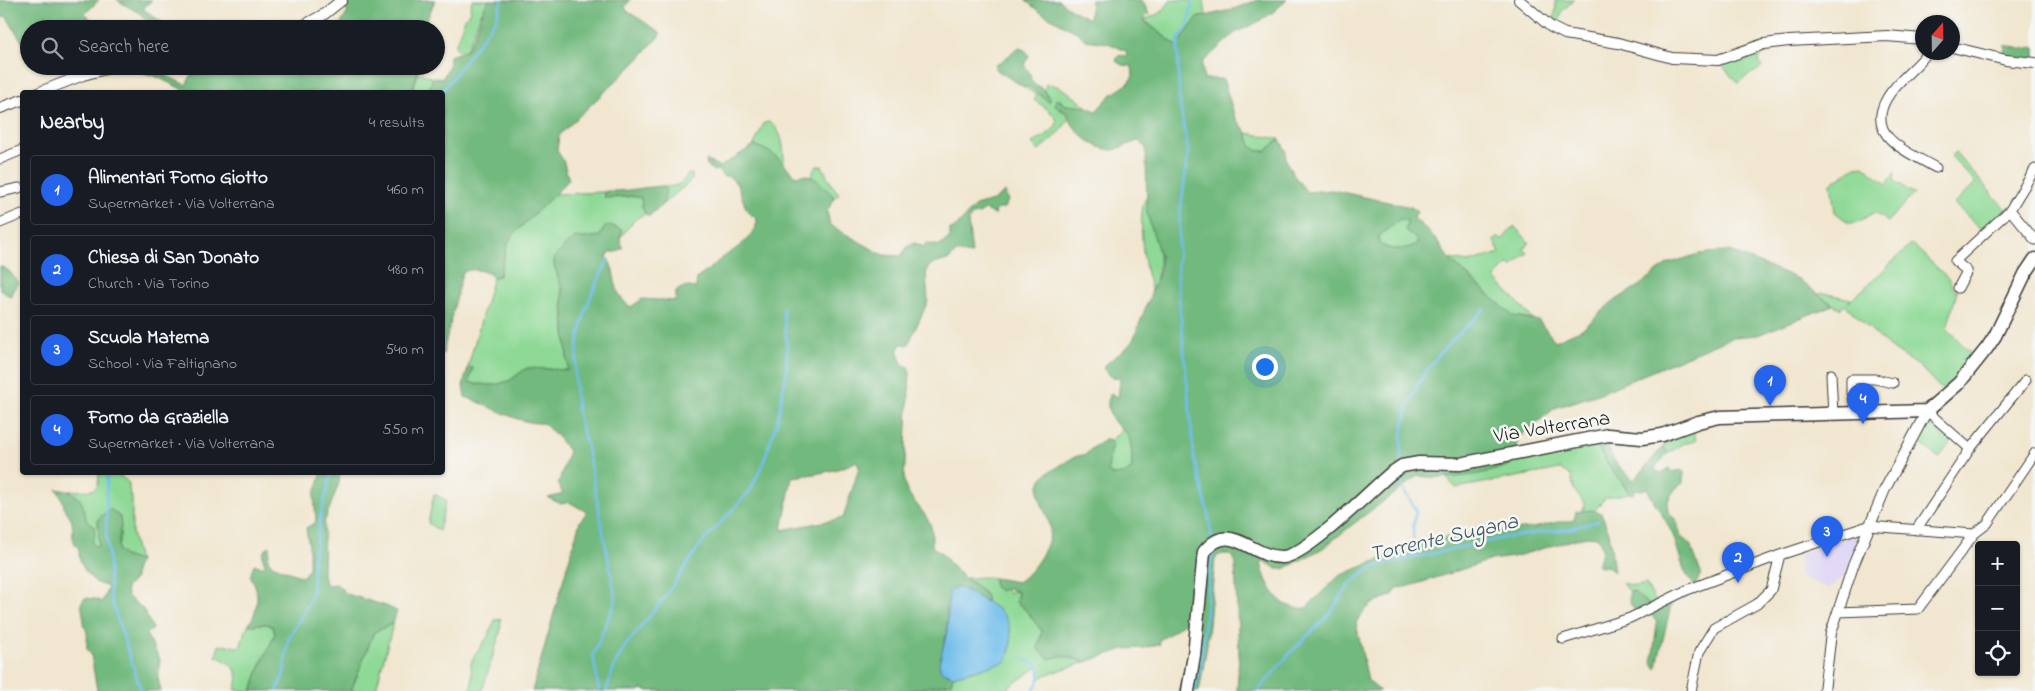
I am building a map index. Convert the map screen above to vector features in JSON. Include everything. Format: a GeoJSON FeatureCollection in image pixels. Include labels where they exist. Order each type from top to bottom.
{"type":"FeatureCollection","features":[{"type":"Feature","properties":{"kind":"main road"},"geometry":{"type":"LineString","coordinates":[[1927,411],[1959,384],[1987,348],[1995,336],[2025,274],[2035,259]]}},
{"type":"Feature","properties":{"kind":"main road","name":"Via Volterrana"},"geometry":{"type":"LineString","coordinates":[[1188,691],[1194,655],[1204,552],[1213,542],[1219,538],[1230,538],[1268,555],[1281,557],[1291,555],[1303,550],[1320,537],[1390,474],[1402,466],[1419,463],[1460,464],[1608,435],[1642,438],[1662,435],[1698,422],[1720,418],[1927,411]]}},
{"type":"Feature","properties":{"kind":"street"},"geometry":{"type":"LineString","coordinates":[[314,20],[342,0]]}},
{"type":"Feature","properties":{"kind":"street"},"geometry":{"type":"LineString","coordinates":[[1518,0],[1551,27],[1565,34],[1618,43],[1672,58],[1718,60],[1764,44],[1789,41],[1887,36],[1915,39]]}},
{"type":"Feature","properties":{"kind":"street"},"geometry":{"type":"LineString","coordinates":[[1960,49],[2006,60],[2035,63]]}},
{"type":"Feature","properties":{"kind":"street"},"geometry":{"type":"LineString","coordinates":[[1921,60],[1887,97],[1882,110],[1881,122],[1883,133],[1890,140],[1936,168]]}},
{"type":"Feature","properties":{"kind":"street"},"geometry":{"type":"LineString","coordinates":[[45,90],[83,75]]}},
{"type":"Feature","properties":{"kind":"street"},"geometry":{"type":"LineString","coordinates":[[0,108],[20,101]]}},
{"type":"Feature","properties":{"kind":"street"},"geometry":{"type":"LineString","coordinates":[[0,159],[20,151]]}},
{"type":"Feature","properties":{"kind":"street"},"geometry":{"type":"LineString","coordinates":[[1958,288],[1967,271],[1954,261],[2010,210],[2035,168]]}},
{"type":"Feature","properties":{"kind":"street"},"geometry":{"type":"LineString","coordinates":[[0,192],[19,188]]}},
{"type":"Feature","properties":{"kind":"street"},"geometry":{"type":"LineString","coordinates":[[2010,210],[2035,240]]}},
{"type":"Feature","properties":{"kind":"street"},"geometry":{"type":"LineString","coordinates":[[0,223],[20,215]]}},
{"type":"Feature","properties":{"kind":"street"},"geometry":{"type":"LineString","coordinates":[[1831,374],[1833,414]]}},
{"type":"Feature","properties":{"kind":"street"},"geometry":{"type":"LineString","coordinates":[[1856,414],[1851,392],[1851,379],[1875,379],[1893,383]]}},
{"type":"Feature","properties":{"kind":"street"},"geometry":{"type":"LineString","coordinates":[[1916,530],[1970,450],[2026,380]]}},
{"type":"Feature","properties":{"kind":"street"},"geometry":{"type":"LineString","coordinates":[[1824,691],[1829,646],[1838,612],[1868,526],[1885,489],[1927,411],[1970,450]]}},
{"type":"Feature","properties":{"kind":"street"},"geometry":{"type":"LineString","coordinates":[[1838,612],[1918,609],[1974,534],[1988,524],[2035,453]]}},
{"type":"Feature","properties":{"kind":"street"},"geometry":{"type":"LineString","coordinates":[[1563,639],[1630,618],[1687,590],[1780,555],[1868,526],[1974,534]]}},
{"type":"Feature","properties":{"kind":"street"},"geometry":{"type":"LineString","coordinates":[[1691,691],[1699,652],[1714,628],[1757,604],[1771,590],[1780,555]]}},
{"type":"Feature","properties":{"kind":"shaded area"},"geometry":{"type":"Polygon","coordinates":[[[1852,535],[1859,541],[1846,575],[1828,588],[1799,576],[1800,554],[1852,535]]]}},
{"type":"Feature","properties":{"kind":"green space"},"geometry":{"type":"Polygon","coordinates":[[[0,0],[99,0],[85,14],[92,20],[20,20],[20,39],[6,16],[0,19],[0,0]]]}},
{"type":"Feature","properties":{"kind":"green space"},"geometry":{"type":"Polygon","coordinates":[[[117,0],[152,0],[143,9],[159,20],[146,20],[139,13],[117,0]]]}},
{"type":"Feature","properties":{"kind":"green space"},"geometry":{"type":"Polygon","coordinates":[[[342,0],[435,0],[428,20],[343,20],[348,12],[340,2],[342,0]]]}},
{"type":"Feature","properties":{"kind":"green space"},"geometry":{"type":"Polygon","coordinates":[[[472,0],[489,0],[466,50],[459,51],[455,46],[464,20],[471,11],[472,0]]]}},
{"type":"Feature","properties":{"kind":"green space"},"geometry":{"type":"Polygon","coordinates":[[[489,0],[630,0],[625,7],[627,11],[660,32],[660,35],[636,62],[559,135],[557,151],[563,160],[569,180],[512,236],[508,243],[499,276],[493,277],[478,270],[469,270],[462,273],[445,345],[445,90],[429,90],[433,78],[443,78],[445,75],[450,56],[465,51],[468,48],[489,0]]]}},
{"type":"Feature","properties":{"kind":"green space"},"geometry":{"type":"Polygon","coordinates":[[[1025,0],[1059,0],[1089,19],[1091,0],[1142,0],[1149,14],[1145,17],[1144,21],[1177,46],[1197,18],[1230,10],[1258,0],[1287,0],[1258,22],[1235,33],[1202,63],[1204,79],[1223,79],[1235,117],[1246,131],[1251,146],[1258,151],[1266,151],[1280,139],[1286,151],[1289,167],[1307,192],[1332,190],[1411,207],[1417,211],[1414,218],[1434,237],[1449,259],[1513,316],[1539,321],[1555,341],[1584,328],[1611,303],[1640,285],[1667,264],[1699,254],[1729,251],[1799,279],[1833,305],[1758,335],[1733,337],[1598,394],[1555,408],[1519,437],[1510,465],[1488,472],[1464,476],[1441,478],[1418,476],[1323,548],[1284,569],[1277,569],[1264,561],[1261,563],[1266,580],[1282,601],[1289,606],[1306,608],[1339,576],[1392,554],[1436,539],[1533,528],[1566,522],[1574,520],[1576,512],[1592,510],[1601,513],[1609,532],[1614,572],[1607,566],[1600,567],[1597,565],[1601,554],[1601,544],[1597,537],[1587,536],[1513,557],[1491,560],[1410,586],[1397,588],[1392,596],[1371,605],[1356,623],[1368,681],[1380,691],[1237,691],[1239,655],[1235,563],[1231,555],[1226,554],[1215,558],[1207,645],[1199,691],[1179,691],[1194,635],[1194,616],[1159,640],[1160,644],[1144,648],[1124,649],[1086,662],[1062,656],[1049,659],[1038,649],[1042,631],[1024,608],[1016,602],[1018,592],[1008,588],[1000,591],[994,587],[994,578],[1018,582],[1035,565],[1045,549],[1050,526],[1039,496],[1039,484],[1046,474],[1072,458],[1085,455],[1106,439],[1113,445],[1110,451],[1108,471],[1111,475],[1125,474],[1132,468],[1130,440],[1113,420],[1108,407],[1111,393],[1118,398],[1120,379],[1109,376],[1103,368],[1110,360],[1127,348],[1133,340],[1160,271],[1160,255],[1147,214],[1146,148],[1139,141],[1113,150],[1099,147],[1079,133],[1068,114],[1055,105],[1056,99],[1066,105],[1087,107],[1096,111],[1111,95],[1129,83],[1133,76],[1132,66],[1122,65],[1116,61],[1119,55],[1127,56],[1126,51],[1108,43],[1085,40],[1078,33],[1040,12],[1025,0]],[[1400,219],[1378,237],[1379,243],[1393,249],[1408,248],[1417,244],[1417,240],[1405,230],[1408,221],[1400,219]]]}},
{"type":"Feature","properties":{"kind":"green space"},"geometry":{"type":"Polygon","coordinates":[[[1171,0],[1204,0],[1206,15],[1197,18],[1177,46],[1144,20],[1162,12],[1171,0]]]}},
{"type":"Feature","properties":{"kind":"green space"},"geometry":{"type":"Polygon","coordinates":[[[1555,0],[1574,0],[1562,11],[1557,30],[1551,27],[1556,9],[1555,0]]]}},
{"type":"Feature","properties":{"kind":"green space"},"geometry":{"type":"Polygon","coordinates":[[[1764,44],[1759,61],[1762,67],[1738,84],[1718,60],[1764,44]]]}},
{"type":"Feature","properties":{"kind":"green space"},"geometry":{"type":"Polygon","coordinates":[[[2005,45],[2021,49],[2035,47],[2035,63],[2003,60],[2005,45]]]}},
{"type":"Feature","properties":{"kind":"green space"},"geometry":{"type":"Polygon","coordinates":[[[1019,48],[1025,50],[1029,56],[1024,65],[1030,73],[1031,81],[1044,90],[1050,100],[1049,102],[1029,86],[1024,87],[995,69],[995,65],[1019,48]]]}},
{"type":"Feature","properties":{"kind":"green space"},"geometry":{"type":"Polygon","coordinates":[[[151,75],[165,75],[186,85],[191,75],[417,75],[413,90],[184,90],[151,75]]]}},
{"type":"Feature","properties":{"kind":"green space"},"geometry":{"type":"Polygon","coordinates":[[[417,75],[426,75],[433,78],[429,90],[413,90],[417,75]]]}},
{"type":"Feature","properties":{"kind":"green space"},"geometry":{"type":"Polygon","coordinates":[[[1046,84],[1063,89],[1087,107],[1066,105],[1059,99],[1058,108],[1068,114],[1069,120],[1054,138],[1039,151],[1032,143],[1050,132],[1057,123],[1051,113],[1034,100],[1037,95],[1024,87],[1029,86],[1050,99],[1044,90],[1046,84]]]}},
{"type":"Feature","properties":{"kind":"green space"},"geometry":{"type":"Polygon","coordinates":[[[769,122],[778,130],[783,148],[784,166],[774,156],[754,145],[764,123],[769,122]]]}},
{"type":"Feature","properties":{"kind":"green space"},"geometry":{"type":"Polygon","coordinates":[[[1247,133],[1280,139],[1266,151],[1258,151],[1251,146],[1247,133]]]}},
{"type":"Feature","properties":{"kind":"green space"},"geometry":{"type":"Polygon","coordinates":[[[754,145],[768,151],[796,176],[808,175],[813,177],[835,198],[827,211],[830,225],[883,255],[901,256],[908,246],[915,243],[924,247],[926,243],[940,246],[950,237],[950,229],[955,228],[975,206],[993,201],[1005,192],[1008,201],[1004,208],[996,210],[995,215],[985,210],[979,214],[972,215],[968,221],[972,254],[956,252],[950,259],[931,265],[928,268],[926,274],[928,301],[908,345],[901,344],[898,352],[903,365],[908,366],[910,372],[904,481],[908,493],[930,524],[933,548],[942,554],[957,571],[986,596],[986,603],[966,590],[947,600],[947,632],[943,647],[948,675],[953,676],[951,683],[906,691],[649,691],[641,689],[640,691],[532,691],[580,521],[587,512],[569,502],[562,504],[548,498],[563,494],[558,484],[569,451],[556,435],[543,423],[524,421],[465,397],[463,386],[468,367],[473,368],[469,382],[494,385],[509,381],[527,368],[568,370],[562,289],[554,265],[554,257],[574,237],[600,236],[605,226],[610,225],[622,230],[620,238],[623,248],[616,252],[610,252],[607,257],[611,264],[617,290],[624,302],[631,307],[642,299],[676,301],[676,292],[681,288],[696,288],[697,278],[742,244],[754,229],[757,219],[747,209],[738,186],[734,181],[728,176],[724,177],[717,170],[713,171],[707,165],[706,160],[720,167],[754,145]],[[857,461],[817,474],[792,477],[782,530],[843,518],[859,468],[857,461]]]}},
{"type":"Feature","properties":{"kind":"green space"},"geometry":{"type":"Polygon","coordinates":[[[1955,152],[2008,212],[1985,232],[1954,204],[1975,183],[1951,156],[1955,152]]]}},
{"type":"Feature","properties":{"kind":"green space"},"geometry":{"type":"Polygon","coordinates":[[[822,166],[839,194],[835,198],[812,177],[814,168],[822,166]]]}},
{"type":"Feature","properties":{"kind":"green space"},"geometry":{"type":"Polygon","coordinates":[[[1864,166],[1887,184],[1895,172],[1894,180],[1914,194],[1887,222],[1875,212],[1858,222],[1849,223],[1835,212],[1831,183],[1856,167],[1864,166]]]}},
{"type":"Feature","properties":{"kind":"green space"},"geometry":{"type":"Polygon","coordinates":[[[688,174],[692,174],[692,180],[663,204],[666,189],[662,186],[670,187],[677,185],[688,174]]]}},
{"type":"Feature","properties":{"kind":"green space"},"geometry":{"type":"Polygon","coordinates":[[[662,186],[666,189],[663,204],[648,217],[642,207],[641,198],[631,196],[605,198],[604,192],[621,191],[662,186]]]}},
{"type":"Feature","properties":{"kind":"green space"},"geometry":{"type":"Polygon","coordinates":[[[604,192],[605,197],[610,198],[641,198],[645,214],[634,221],[620,238],[622,230],[610,225],[602,231],[600,236],[584,238],[554,265],[562,289],[568,370],[527,368],[509,381],[494,385],[469,382],[473,368],[468,367],[493,277],[499,276],[508,243],[512,236],[554,194],[604,192]]]}},
{"type":"Feature","properties":{"kind":"green space"},"geometry":{"type":"Polygon","coordinates":[[[1147,196],[1148,209],[1159,255],[1157,278],[1151,291],[1142,239],[1142,209],[1147,196]]]}},
{"type":"Feature","properties":{"kind":"green space"},"geometry":{"type":"Polygon","coordinates":[[[1400,219],[1408,221],[1405,230],[1417,240],[1417,244],[1408,248],[1398,249],[1383,246],[1379,243],[1378,237],[1400,219]]]}},
{"type":"Feature","properties":{"kind":"green space"},"geometry":{"type":"Polygon","coordinates":[[[1514,226],[1529,242],[1524,249],[1528,253],[1512,266],[1508,264],[1495,278],[1533,319],[1513,316],[1449,259],[1469,262],[1500,253],[1494,241],[1497,237],[1502,240],[1514,226]]]}},
{"type":"Feature","properties":{"kind":"green space"},"geometry":{"type":"Polygon","coordinates":[[[1912,244],[1949,279],[1955,291],[1958,288],[1947,328],[1973,356],[1962,371],[1942,390],[1919,366],[1889,347],[1845,305],[1841,309],[1817,294],[1823,293],[1851,299],[1848,303],[1912,244]]]}},
{"type":"Feature","properties":{"kind":"green space"},"geometry":{"type":"Polygon","coordinates":[[[0,266],[9,271],[19,283],[13,290],[11,297],[0,290],[0,266]]]}},
{"type":"Feature","properties":{"kind":"green space"},"geometry":{"type":"Polygon","coordinates":[[[1932,421],[1954,438],[1939,458],[1917,441],[1932,421]]]}},
{"type":"Feature","properties":{"kind":"green space"},"geometry":{"type":"Polygon","coordinates":[[[1120,428],[1128,435],[1130,440],[1132,468],[1124,474],[1112,475],[1108,471],[1110,451],[1113,445],[1110,441],[1121,431],[1120,428]]]}},
{"type":"Feature","properties":{"kind":"green space"},"geometry":{"type":"Polygon","coordinates":[[[1693,428],[1696,441],[1682,444],[1669,453],[1663,447],[1676,435],[1693,428]]]}},
{"type":"Feature","properties":{"kind":"green space"},"geometry":{"type":"Polygon","coordinates":[[[1608,435],[1609,450],[1612,456],[1618,465],[1634,480],[1663,447],[1669,453],[1656,466],[1655,471],[1662,473],[1669,468],[1671,472],[1680,470],[1684,472],[1683,483],[1676,488],[1669,498],[1667,508],[1676,520],[1681,537],[1690,544],[1701,573],[1695,586],[1686,574],[1675,540],[1647,488],[1642,490],[1633,489],[1635,492],[1632,495],[1612,471],[1593,438],[1608,435]]]}},
{"type":"Feature","properties":{"kind":"green space"},"geometry":{"type":"Polygon","coordinates":[[[1593,438],[1606,462],[1629,493],[1605,498],[1594,511],[1579,512],[1585,507],[1584,503],[1574,490],[1571,476],[1560,469],[1456,488],[1446,477],[1470,475],[1514,453],[1593,438]]]}},
{"type":"Feature","properties":{"kind":"green space"},"geometry":{"type":"Polygon","coordinates":[[[99,475],[119,475],[129,483],[132,498],[132,533],[139,561],[124,556],[118,550],[121,525],[115,512],[98,519],[99,547],[94,546],[92,542],[94,526],[86,520],[83,507],[78,499],[68,491],[93,490],[98,485],[99,475]]]}},
{"type":"Feature","properties":{"kind":"green space"},"geometry":{"type":"Polygon","coordinates":[[[321,475],[340,475],[339,483],[324,523],[323,577],[327,585],[337,584],[347,594],[397,611],[393,624],[374,632],[351,691],[252,691],[259,669],[275,634],[273,627],[267,624],[248,625],[254,614],[257,601],[256,588],[250,577],[254,564],[262,567],[265,564],[263,554],[270,546],[268,559],[272,565],[302,577],[309,569],[309,546],[306,528],[316,522],[314,495],[321,475]]]}},
{"type":"Feature","properties":{"kind":"green space"},"geometry":{"type":"Polygon","coordinates":[[[56,489],[70,492],[81,502],[86,520],[94,526],[95,535],[92,542],[94,546],[99,546],[98,519],[110,509],[120,517],[118,550],[124,556],[139,561],[135,571],[135,578],[126,588],[127,596],[143,609],[153,629],[146,634],[160,660],[158,678],[161,691],[97,691],[91,654],[87,649],[87,633],[83,624],[81,603],[85,598],[102,602],[108,587],[97,583],[84,568],[80,559],[79,549],[74,542],[71,518],[56,489]]]}},
{"type":"Feature","properties":{"kind":"green space"},"geometry":{"type":"Polygon","coordinates":[[[434,494],[446,500],[439,531],[428,523],[434,494]]]}},
{"type":"Feature","properties":{"kind":"green space"},"geometry":{"type":"Polygon","coordinates":[[[966,578],[994,578],[994,584],[1008,588],[1006,591],[1009,593],[1011,591],[1018,592],[1016,602],[1024,608],[1042,631],[1038,649],[1086,662],[1045,675],[1039,680],[1038,667],[1003,691],[907,691],[951,683],[953,676],[1004,662],[992,607],[986,603],[983,591],[966,578]]]}},
{"type":"Feature","properties":{"kind":"green space"},"geometry":{"type":"Polygon","coordinates":[[[1622,583],[1636,586],[1646,584],[1657,604],[1646,605],[1622,583]]]}},
{"type":"Feature","properties":{"kind":"green space"},"geometry":{"type":"Polygon","coordinates":[[[1633,591],[1650,605],[1654,606],[1672,601],[1656,669],[1652,663],[1657,623],[1648,609],[1638,614],[1634,609],[1629,598],[1630,592],[1633,591]]]}},
{"type":"Feature","properties":{"kind":"green space"},"geometry":{"type":"Polygon","coordinates":[[[501,619],[500,633],[482,691],[469,691],[472,684],[471,663],[474,656],[487,638],[495,620],[501,619]]]}},
{"type":"Feature","properties":{"kind":"green space"},"geometry":{"type":"Polygon","coordinates":[[[267,624],[273,627],[275,634],[259,669],[252,691],[238,691],[235,689],[238,678],[234,669],[216,656],[219,645],[240,647],[248,625],[267,624]]]}},
{"type":"Feature","properties":{"kind":"green space"},"geometry":{"type":"Polygon","coordinates":[[[393,624],[376,689],[381,691],[351,691],[374,632],[393,624]]]}},
{"type":"Feature","properties":{"kind":"water"},"geometry":{"type":"Polygon","coordinates":[[[956,587],[985,601],[1000,611],[1008,622],[1011,643],[1005,662],[953,676],[941,671],[939,663],[947,632],[949,591],[956,587]]]}},
{"type":"Feature","properties":{"kind":"waterway"},"geometry":{"type":"LineString","coordinates":[[443,90],[496,19],[502,0]]}},
{"type":"Feature","properties":{"kind":"waterway"},"geometry":{"type":"LineString","coordinates":[[1192,0],[1188,26],[1178,40],[1179,99],[1188,152],[1180,216],[1177,277],[1194,456],[1208,512],[1212,538]]}},
{"type":"Feature","properties":{"kind":"waterway"},"geometry":{"type":"LineString","coordinates":[[599,691],[593,655],[616,600],[586,442],[579,420],[575,373],[582,325],[598,280],[609,260]]}},
{"type":"Feature","properties":{"kind":"waterway"},"geometry":{"type":"LineString","coordinates":[[606,691],[615,664],[627,644],[665,597],[700,545],[750,491],[762,466],[777,422],[786,374],[787,348],[783,309]]}},
{"type":"Feature","properties":{"kind":"waterway"},"geometry":{"type":"LineString","coordinates":[[1401,462],[1402,437],[1406,414],[1424,375],[1451,341],[1485,309]]}},
{"type":"Feature","properties":{"kind":"waterway"},"geometry":{"type":"LineString","coordinates":[[1401,474],[1402,487],[1416,510],[1413,528],[1414,558]]}},
{"type":"Feature","properties":{"kind":"waterway"},"geometry":{"type":"LineString","coordinates":[[107,475],[106,531],[110,596],[141,691]]}},
{"type":"Feature","properties":{"kind":"waterway"},"geometry":{"type":"LineString","coordinates":[[277,691],[284,672],[288,639],[311,597],[313,563],[321,513],[331,475]]}},
{"type":"Feature","properties":{"kind":"waterway","name":"Torrente Sugana"},"geometry":{"type":"LineString","coordinates":[[1258,691],[1291,652],[1329,615],[1350,584],[1372,567],[1503,538],[1568,529],[1598,521]]}},
{"type":"Feature","properties":{"kind":"waterway"},"geometry":{"type":"LineString","coordinates":[[1195,691],[1201,663],[1212,551]]}},
{"type":"Feature","properties":{"kind":"waterway"},"geometry":{"type":"LineString","coordinates":[[1024,660],[1036,664],[1040,674],[1033,691]]}},
{"type":"Feature","properties":{"kind":"place","name":"Alimentari Forno Giotto"},"geometry":{"type":"Point","coordinates":[1770,406]}},
{"type":"Feature","properties":{"kind":"place","name":"Forno da Graziella"},"geometry":{"type":"Point","coordinates":[1863,424]}},
{"type":"Feature","properties":{"kind":"place","name":"Scuola Materna"},"geometry":{"type":"Point","coordinates":[1827,557]}},
{"type":"Feature","properties":{"kind":"place","name":"Chiesa di San Donato"},"geometry":{"type":"Point","coordinates":[1738,583]}}]}
